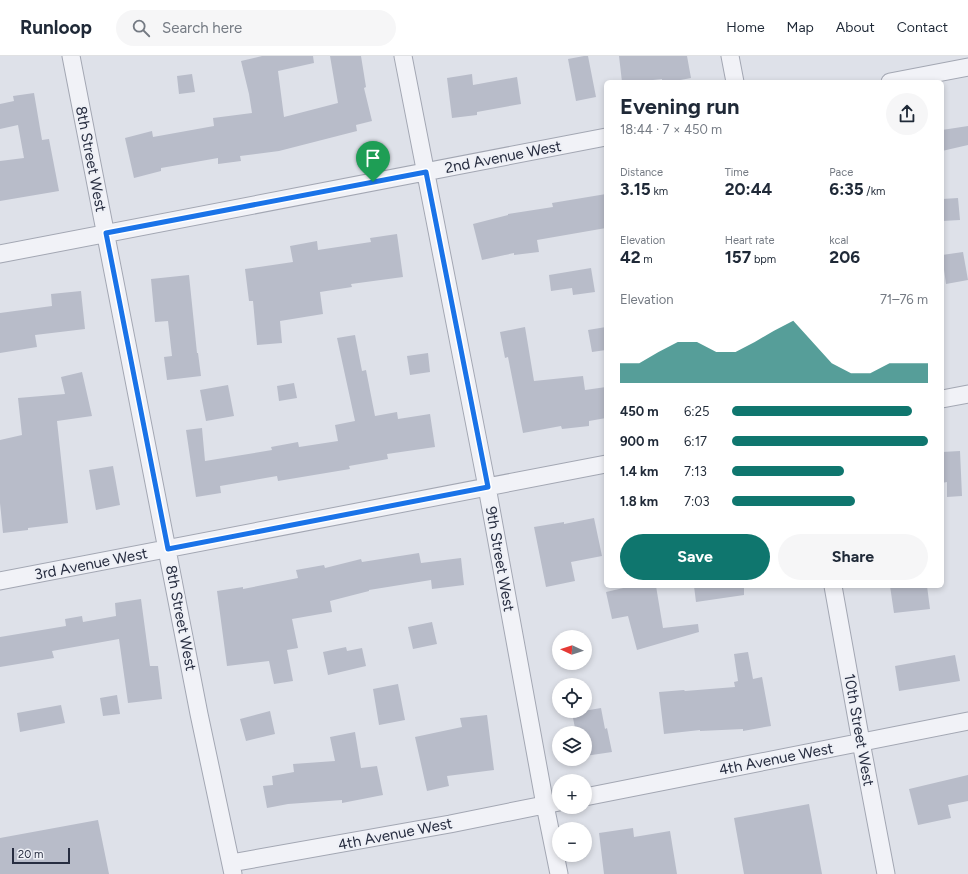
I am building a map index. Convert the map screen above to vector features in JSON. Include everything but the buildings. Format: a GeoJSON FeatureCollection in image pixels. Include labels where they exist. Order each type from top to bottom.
{"type":"FeatureCollection","features":[{"type":"Feature","properties":{"kind":"street","name":"8th Street West"},"geometry":{"type":"LineString","coordinates":[[72,56],[199,714],[232,869]]}},
{"type":"Feature","properties":{"kind":"street","name":"9th Street West"},"geometry":{"type":"LineString","coordinates":[[403,56],[552,803]]}},
{"type":"Feature","properties":{"kind":"street"},"geometry":{"type":"LineString","coordinates":[[730,56],[735,80]]}},
{"type":"Feature","properties":{"kind":"street"},"geometry":{"type":"LineString","coordinates":[[900,80],[968,67]]}},
{"type":"Feature","properties":{"kind":"street","name":"2nd Avenue West"},"geometry":{"type":"LineString","coordinates":[[0,254],[604,137]]}},
{"type":"Feature","properties":{"kind":"street"},"geometry":{"type":"LineString","coordinates":[[944,399],[968,394]]}},
{"type":"Feature","properties":{"kind":"street","name":"3rd Avenue West"},"geometry":{"type":"LineString","coordinates":[[0,581],[604,464]]}},
{"type":"Feature","properties":{"kind":"street","name":"10th Street West"},"geometry":{"type":"LineString","coordinates":[[833,588],[886,874]]}},
{"type":"Feature","properties":{"kind":"street","name":"4th Avenue West"},"geometry":{"type":"LineString","coordinates":[[592,796],[968,721]]}},
{"type":"Feature","properties":{"kind":"street","name":"4th Avenue West"},"geometry":{"type":"LineString","coordinates":[[232,869],[552,803]]}},
{"type":"Feature","properties":{"kind":"street","name":"9th Street West"},"geometry":{"type":"LineString","coordinates":[[553,814],[559,874]]}},
{"type":"Feature","properties":{"kind":"route"},"geometry":{"type":"LineString","coordinates":[[426,172],[488,487],[168,549],[106,233],[373,182],[426,172]]}}]}
